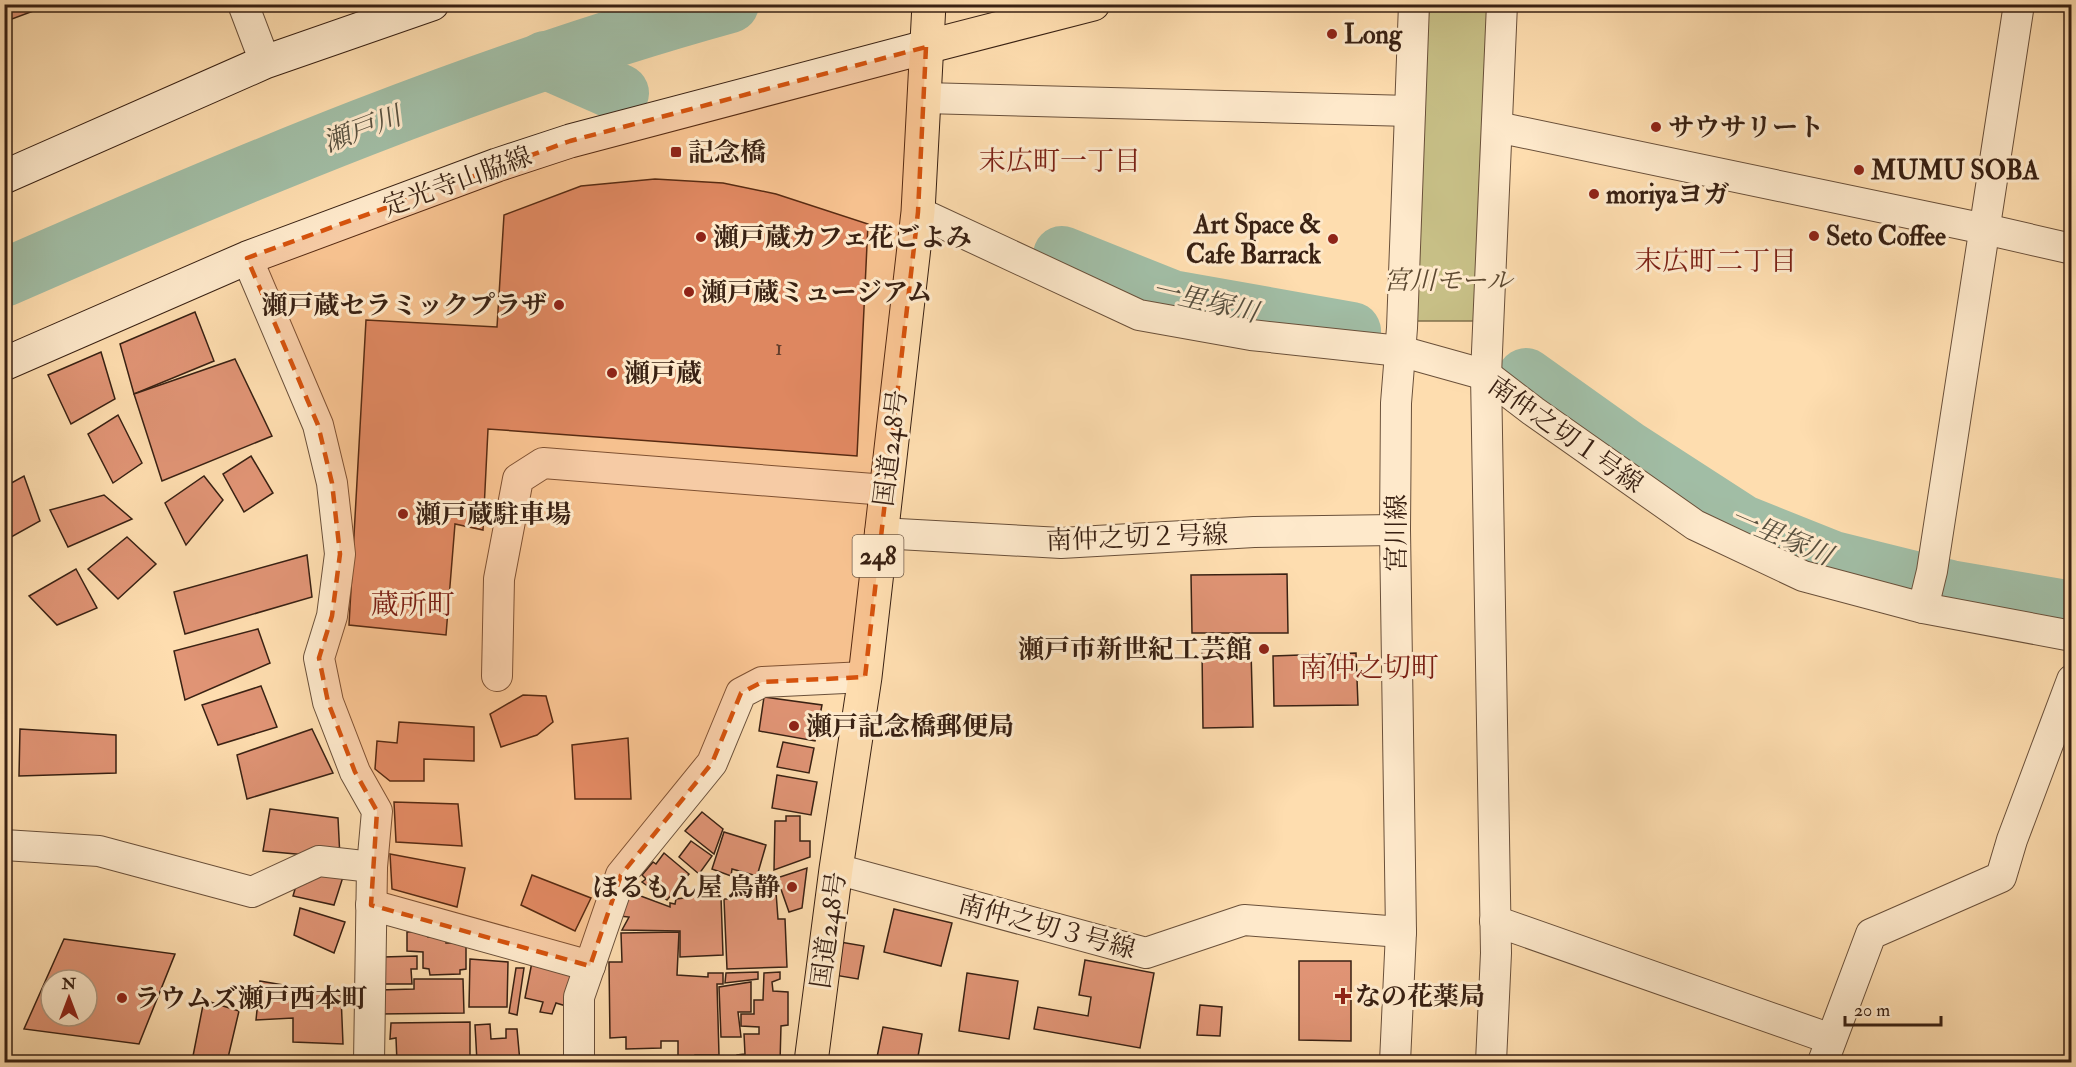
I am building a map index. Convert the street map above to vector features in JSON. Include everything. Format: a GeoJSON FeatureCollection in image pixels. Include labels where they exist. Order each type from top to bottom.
{"type":"FeatureCollection","features":[{"type":"Feature","properties":{"kind":"highway"},"geometry":{"type":"LineString","coordinates":[[926,47],[1092,4]]}},
{"type":"Feature","properties":{"kind":"highway","name":"国道248号"},"geometry":{"type":"LineString","coordinates":[[811,1062],[836,869],[865,677],[918,212],[929,8]]}},
{"type":"Feature","properties":{"kind":"main road"},"geometry":{"type":"LineString","coordinates":[[4,177],[265,62],[432,4]]}},
{"type":"Feature","properties":{"kind":"main road","name":"定光寺山脇線"},"geometry":{"type":"LineString","coordinates":[[4,364],[247,258],[497,165],[570,141],[926,47]]}},
{"type":"Feature","properties":{"kind":"street"},"geometry":{"type":"LineString","coordinates":[[243,4],[265,62]]}},
{"type":"Feature","properties":{"kind":"street","name":"宮川線"},"geometry":{"type":"LineString","coordinates":[[1395,1062],[1401,932],[1395,530],[1396,403],[1414,4]]}},
{"type":"Feature","properties":{"kind":"street"},"geometry":{"type":"LineString","coordinates":[[1491,1062],[1495,921],[1486,375],[1502,4]]}},
{"type":"Feature","properties":{"kind":"street"},"geometry":{"type":"LineString","coordinates":[[1923,608],[1932,572],[2019,4]]}},
{"type":"Feature","properties":{"kind":"street"},"geometry":{"type":"LineString","coordinates":[[924,98],[1410,111]]}},
{"type":"Feature","properties":{"kind":"street"},"geometry":{"type":"LineString","coordinates":[[1497,127],[2072,249]]}},
{"type":"Feature","properties":{"kind":"street","name":"南仲之切１号線"},"geometry":{"type":"LineString","coordinates":[[918,212],[1139,315],[1251,335],[1400,351],[1486,375],[1695,525],[1803,576],[1923,608],[2072,636]]}},
{"type":"Feature","properties":{"kind":"street"},"geometry":{"type":"LineString","coordinates":[[247,258],[318,425],[332,483],[340,554],[332,616],[319,658],[328,702],[355,772],[377,811],[372,867],[369,1062]]}},
{"type":"Feature","properties":{"kind":"street"},"geometry":{"type":"LineString","coordinates":[[498,676],[499,579],[518,479],[543,463],[886,489]]}},
{"type":"Feature","properties":{"kind":"street","name":"南仲之切２号線"},"geometry":{"type":"LineString","coordinates":[[880,533],[1061,543],[1254,532],[1395,530]]}},
{"type":"Feature","properties":{"kind":"street"},"geometry":{"type":"LineString","coordinates":[[579,1062],[579,997],[621,875],[712,763],[741,693],[762,682],[865,677]]}},
{"type":"Feature","properties":{"kind":"street"},"geometry":{"type":"LineString","coordinates":[[1495,921],[1827,1051],[1870,934],[2001,877],[2012,840],[2072,680]]}},
{"type":"Feature","properties":{"kind":"street"},"geometry":{"type":"LineString","coordinates":[[4,845],[99,851],[252,892],[319,861],[372,867]]}},
{"type":"Feature","properties":{"kind":"street","name":"南仲之切３号線"},"geometry":{"type":"LineString","coordinates":[[836,869],[1146,953],[1244,920],[1401,932]]}},
{"type":"Feature","properties":{"kind":"street"},"geometry":{"type":"LineString","coordinates":[[371,905],[590,966]]}},
{"type":"Feature","properties":{"kind":"highlighted area"},"geometry":{"type":"Polygon","coordinates":[[[926,47],[918,212],[865,677],[762,682],[741,693],[712,763],[621,875],[590,966],[371,905],[377,811],[355,772],[328,702],[319,658],[332,616],[340,554],[332,483],[318,425],[247,258],[570,141],[926,47]]]}},
{"type":"Feature","properties":{"kind":"green space","name":"宮川モール"},"geometry":{"type":"Polygon","coordinates":[[[1429,5],[1499,5],[1482,321],[1410,321],[1429,5]]]}},
{"type":"Feature","properties":{"kind":"building"},"geometry":{"type":"Polygon","coordinates":[[[4,4],[52,4],[4,22],[4,4]]]}},
{"type":"Feature","properties":{"kind":"building","name":"瀬戸蔵"},"geometry":{"type":"Polygon","coordinates":[[[655,179],[723,183],[776,194],[868,224],[857,456],[488,429],[483,530],[455,524],[446,635],[349,625],[366,320],[497,327],[504,215],[581,186],[655,179]]]}},
{"type":"Feature","properties":{"kind":"building"},"geometry":{"type":"Polygon","coordinates":[[[195,312],[214,361],[134,394],[120,344],[195,312]]]}},
{"type":"Feature","properties":{"kind":"building"},"geometry":{"type":"Polygon","coordinates":[[[101,352],[115,399],[71,424],[48,375],[101,352]]]}},
{"type":"Feature","properties":{"kind":"building"},"geometry":{"type":"Polygon","coordinates":[[[235,359],[272,436],[162,481],[134,394],[235,359]]]}},
{"type":"Feature","properties":{"kind":"building"},"geometry":{"type":"Polygon","coordinates":[[[118,415],[142,463],[113,483],[88,434],[118,415]]]}},
{"type":"Feature","properties":{"kind":"building"},"geometry":{"type":"Polygon","coordinates":[[[251,456],[273,493],[244,512],[223,474],[251,456]]]}},
{"type":"Feature","properties":{"kind":"building"},"geometry":{"type":"Polygon","coordinates":[[[24,476],[40,521],[4,541],[4,487],[24,476]]]}},
{"type":"Feature","properties":{"kind":"building"},"geometry":{"type":"Polygon","coordinates":[[[204,476],[223,500],[186,545],[165,503],[204,476]]]}},
{"type":"Feature","properties":{"kind":"building"},"geometry":{"type":"Polygon","coordinates":[[[104,495],[132,519],[68,547],[50,510],[104,495]]]}},
{"type":"Feature","properties":{"kind":"building"},"geometry":{"type":"Polygon","coordinates":[[[127,537],[156,564],[118,599],[88,569],[127,537]]]}},
{"type":"Feature","properties":{"kind":"building"},"geometry":{"type":"Polygon","coordinates":[[[307,555],[312,597],[185,634],[174,592],[307,555]]]}},
{"type":"Feature","properties":{"kind":"building"},"geometry":{"type":"Polygon","coordinates":[[[76,569],[97,608],[57,625],[29,596],[76,569]]]}},
{"type":"Feature","properties":{"kind":"building"},"geometry":{"type":"Polygon","coordinates":[[[1287,574],[1288,633],[1192,633],[1191,575],[1287,574]]]}},
{"type":"Feature","properties":{"kind":"building"},"geometry":{"type":"Polygon","coordinates":[[[258,629],[270,663],[185,700],[174,651],[258,629]]]}},
{"type":"Feature","properties":{"kind":"building"},"geometry":{"type":"Polygon","coordinates":[[[1251,650],[1253,727],[1203,728],[1202,651],[1251,650]]]}},
{"type":"Feature","properties":{"kind":"building"},"geometry":{"type":"Polygon","coordinates":[[[1356,653],[1358,705],[1274,706],[1273,656],[1356,653]]]}},
{"type":"Feature","properties":{"kind":"building"},"geometry":{"type":"Polygon","coordinates":[[[261,686],[277,727],[218,745],[202,705],[261,686]]]}},
{"type":"Feature","properties":{"kind":"building"},"geometry":{"type":"Polygon","coordinates":[[[523,695],[546,696],[553,722],[537,735],[501,747],[490,714],[523,695]]]}},
{"type":"Feature","properties":{"kind":"building"},"geometry":{"type":"Polygon","coordinates":[[[764,697],[822,705],[815,741],[759,731],[764,697]]]}},
{"type":"Feature","properties":{"kind":"building"},"geometry":{"type":"Polygon","coordinates":[[[399,722],[474,727],[474,761],[424,759],[424,781],[390,781],[375,769],[377,741],[397,743],[399,722]]]}},
{"type":"Feature","properties":{"kind":"building"},"geometry":{"type":"Polygon","coordinates":[[[20,729],[116,735],[116,773],[19,776],[20,729]]]}},
{"type":"Feature","properties":{"kind":"building"},"geometry":{"type":"Polygon","coordinates":[[[312,729],[333,773],[247,799],[237,755],[312,729]]]}},
{"type":"Feature","properties":{"kind":"building"},"geometry":{"type":"Polygon","coordinates":[[[628,738],[631,799],[575,799],[572,745],[628,738]]]}},
{"type":"Feature","properties":{"kind":"building"},"geometry":{"type":"Polygon","coordinates":[[[783,742],[814,748],[809,773],[777,767],[783,742]]]}},
{"type":"Feature","properties":{"kind":"building"},"geometry":{"type":"Polygon","coordinates":[[[777,775],[817,782],[811,815],[772,808],[777,775]]]}},
{"type":"Feature","properties":{"kind":"building"},"geometry":{"type":"Polygon","coordinates":[[[394,802],[458,804],[462,846],[396,842],[394,802]]]}},
{"type":"Feature","properties":{"kind":"building"},"geometry":{"type":"Polygon","coordinates":[[[270,809],[338,818],[340,858],[263,851],[270,809]]]}},
{"type":"Feature","properties":{"kind":"building"},"geometry":{"type":"Polygon","coordinates":[[[702,812],[723,829],[714,854],[685,831],[702,812]]]}},
{"type":"Feature","properties":{"kind":"building"},"geometry":{"type":"Polygon","coordinates":[[[786,816],[800,816],[800,841],[810,841],[810,857],[774,870],[775,821],[786,821],[786,816]]]}},
{"type":"Feature","properties":{"kind":"building"},"geometry":{"type":"Polygon","coordinates":[[[724,832],[766,845],[757,876],[732,869],[731,876],[712,869],[724,832]]]}},
{"type":"Feature","properties":{"kind":"building"},"geometry":{"type":"Polygon","coordinates":[[[691,841],[712,856],[699,874],[679,857],[691,841]]]}},
{"type":"Feature","properties":{"kind":"building"},"geometry":{"type":"Polygon","coordinates":[[[664,853],[689,874],[667,900],[642,882],[646,879],[642,875],[653,862],[656,864],[664,853]]]}},
{"type":"Feature","properties":{"kind":"building"},"geometry":{"type":"Polygon","coordinates":[[[390,854],[465,868],[457,907],[392,889],[390,854]]]}},
{"type":"Feature","properties":{"kind":"building"},"geometry":{"type":"Polygon","coordinates":[[[807,868],[802,908],[789,912],[777,878],[807,868]]]}},
{"type":"Feature","properties":{"kind":"building"},"geometry":{"type":"Polygon","coordinates":[[[300,872],[343,877],[334,905],[293,896],[300,872]]]}},
{"type":"Feature","properties":{"kind":"building"},"geometry":{"type":"Polygon","coordinates":[[[532,875],[591,898],[575,931],[521,905],[532,875]]]}},
{"type":"Feature","properties":{"kind":"building"},"geometry":{"type":"Polygon","coordinates":[[[630,892],[670,907],[670,903],[675,904],[676,899],[684,898],[684,894],[696,894],[696,898],[721,897],[723,955],[680,957],[680,931],[622,930],[629,917],[620,916],[630,892]]]}},
{"type":"Feature","properties":{"kind":"building"},"geometry":{"type":"Polygon","coordinates":[[[776,892],[778,919],[785,919],[787,967],[727,969],[724,899],[731,899],[731,894],[776,892]]]}},
{"type":"Feature","properties":{"kind":"building"},"geometry":{"type":"Polygon","coordinates":[[[300,908],[345,922],[334,953],[294,935],[300,908]]]}},
{"type":"Feature","properties":{"kind":"building"},"geometry":{"type":"Polygon","coordinates":[[[894,909],[952,923],[941,966],[884,952],[894,909]]]}},
{"type":"Feature","properties":{"kind":"building"},"geometry":{"type":"Polygon","coordinates":[[[428,931],[428,937],[446,937],[446,943],[466,943],[466,969],[460,970],[460,974],[430,975],[429,969],[423,968],[423,952],[407,951],[407,932],[428,931]]]}},
{"type":"Feature","properties":{"kind":"building"},"geometry":{"type":"Polygon","coordinates":[[[679,932],[677,975],[708,977],[708,973],[723,973],[723,984],[717,984],[719,1055],[695,1055],[695,1060],[678,1060],[678,1041],[661,1041],[661,1048],[626,1049],[626,1037],[610,1038],[609,962],[622,962],[621,933],[679,932]]]}},
{"type":"Feature","properties":{"kind":"building","name":"ラウムズ瀬戸西本町"},"geometry":{"type":"Polygon","coordinates":[[[64,939],[175,954],[139,1044],[24,1029],[39,995],[39,1028],[99,1028],[99,968],[51,968],[64,939]]]}},
{"type":"Feature","properties":{"kind":"building"},"geometry":{"type":"Polygon","coordinates":[[[840,942],[864,946],[858,979],[834,975],[840,942]]]}},
{"type":"Feature","properties":{"kind":"building"},"geometry":{"type":"Polygon","coordinates":[[[417,956],[417,969],[411,969],[412,984],[382,984],[383,957],[417,956]]]}},
{"type":"Feature","properties":{"kind":"building"},"geometry":{"type":"Polygon","coordinates":[[[470,959],[508,962],[507,1007],[469,1007],[470,959]]]}},
{"type":"Feature","properties":{"kind":"building"},"geometry":{"type":"Polygon","coordinates":[[[1085,960],[1154,973],[1140,1048],[1034,1029],[1038,1007],[1088,1016],[1091,997],[1079,995],[1085,960]]]}},
{"type":"Feature","properties":{"kind":"building"},"geometry":{"type":"Polygon","coordinates":[[[1299,961],[1351,961],[1351,1041],[1299,1040],[1299,961]]]}},
{"type":"Feature","properties":{"kind":"building"},"geometry":{"type":"Polygon","coordinates":[[[532,962],[574,971],[566,1006],[556,1003],[552,1014],[540,1012],[543,1002],[525,998],[532,962]]]}},
{"type":"Feature","properties":{"kind":"building"},"geometry":{"type":"Polygon","coordinates":[[[516,968],[524,968],[517,1015],[509,1013],[516,968]]]}},
{"type":"Feature","properties":{"kind":"building"},"geometry":{"type":"Polygon","coordinates":[[[758,972],[758,979],[725,983],[726,973],[758,972]]]}},
{"type":"Feature","properties":{"kind":"building"},"geometry":{"type":"Polygon","coordinates":[[[780,972],[780,979],[772,982],[773,991],[788,992],[788,1025],[781,1026],[780,1062],[737,1062],[737,1055],[745,1054],[744,1034],[759,1034],[759,1027],[741,1026],[741,1014],[754,1014],[754,1000],[763,1000],[764,973],[780,972]]]}},
{"type":"Feature","properties":{"kind":"building"},"geometry":{"type":"Polygon","coordinates":[[[967,973],[1018,981],[1009,1039],[959,1031],[967,973]]]}},
{"type":"Feature","properties":{"kind":"building"},"geometry":{"type":"Polygon","coordinates":[[[414,979],[463,979],[464,1013],[379,1014],[379,990],[414,989],[414,979]]]}},
{"type":"Feature","properties":{"kind":"building"},"geometry":{"type":"Polygon","coordinates":[[[260,981],[341,995],[343,1044],[293,1042],[293,1018],[256,1020],[260,981]]]}},
{"type":"Feature","properties":{"kind":"building"},"geometry":{"type":"Polygon","coordinates":[[[751,982],[751,1012],[738,1012],[741,1037],[721,1037],[719,987],[751,982]]]}},
{"type":"Feature","properties":{"kind":"building"},"geometry":{"type":"Polygon","coordinates":[[[204,1000],[239,1011],[227,1062],[193,1056],[204,1000]]]}},
{"type":"Feature","properties":{"kind":"building"},"geometry":{"type":"Polygon","coordinates":[[[1200,1005],[1222,1007],[1220,1036],[1197,1035],[1200,1005]]]}},
{"type":"Feature","properties":{"kind":"building"},"geometry":{"type":"Polygon","coordinates":[[[470,1022],[470,1062],[397,1062],[396,1038],[390,1039],[391,1023],[470,1022]]]}},
{"type":"Feature","properties":{"kind":"building"},"geometry":{"type":"Polygon","coordinates":[[[490,1024],[491,1039],[506,1038],[506,1029],[517,1029],[520,1062],[477,1062],[475,1025],[490,1024]]]}},
{"type":"Feature","properties":{"kind":"building"},"geometry":{"type":"Polygon","coordinates":[[[883,1027],[922,1034],[917,1062],[876,1062],[883,1027]]]}},
{"type":"Feature","properties":{"kind":"building"},"geometry":{"type":"Polygon","coordinates":[[[123,1056],[153,1062],[122,1062],[123,1056]]]}},
{"type":"Feature","properties":{"kind":"building"},"geometry":{"type":"Polygon","coordinates":[[[282,1056],[350,1061],[282,1062],[282,1056]]]}},
{"type":"Feature","properties":{"kind":"waterway","name":"瀬戸川"},"geometry":{"type":"LineString","coordinates":[[4,278],[182,201],[362,128],[544,61],[730,4]]}},
{"type":"Feature","properties":{"kind":"waterway"},"geometry":{"type":"LineString","coordinates":[[545,60],[620,93]]}},
{"type":"Feature","properties":{"kind":"waterway","name":"一里塚川"},"geometry":{"type":"LineString","coordinates":[[1062,255],[1172,299],[1352,331]]}},
{"type":"Feature","properties":{"kind":"waterway","name":"一里塚川"},"geometry":{"type":"LineString","coordinates":[[1526,377],[1627,449],[1743,524],[1833,560],[1950,589],[2072,610]]}},
{"type":"Feature","properties":{"kind":"place","name":"Long"},"geometry":{"type":"Point","coordinates":[1332,34]}},
{"type":"Feature","properties":{"kind":"place","name":"サウサリート"},"geometry":{"type":"Point","coordinates":[1656,127]}},
{"type":"Feature","properties":{"kind":"place","name":"記念橋"},"geometry":{"type":"Point","coordinates":[676,152]}},
{"type":"Feature","properties":{"kind":"place","name":"MUMU SOBA"},"geometry":{"type":"Point","coordinates":[1859,170]}},
{"type":"Feature","properties":{"kind":"place","name":"moriyaヨガ"},"geometry":{"type":"Point","coordinates":[1594,194]}},
{"type":"Feature","properties":{"kind":"place","name":"Seto Coffee"},"geometry":{"type":"Point","coordinates":[1814,236]}},
{"type":"Feature","properties":{"kind":"place","name":"瀬戸蔵カフェ花ごよみ"},"geometry":{"type":"Point","coordinates":[701,237]}},
{"type":"Feature","properties":{"kind":"place","name":"Art Space & Cafe Barrack"},"geometry":{"type":"Point","coordinates":[1333,239]}},
{"type":"Feature","properties":{"kind":"place","name":"瀬戸蔵ミュージアム"},"geometry":{"type":"Point","coordinates":[689,292]}},
{"type":"Feature","properties":{"kind":"place","name":"瀬戸蔵セラミックプラザ"},"geometry":{"type":"Point","coordinates":[559,305]}},
{"type":"Feature","properties":{"kind":"place","name":"瀬戸蔵"},"geometry":{"type":"Point","coordinates":[612,373]}},
{"type":"Feature","properties":{"kind":"place","name":"瀬戸蔵駐車場"},"geometry":{"type":"Point","coordinates":[403,514]}},
{"type":"Feature","properties":{"kind":"place","name":"瀬戸市新世紀工芸館"},"geometry":{"type":"Point","coordinates":[1264,649]}},
{"type":"Feature","properties":{"kind":"place","name":"瀬戸記念橋郵便局"},"geometry":{"type":"Point","coordinates":[794,726]}},
{"type":"Feature","properties":{"kind":"place","name":"ほるもん屋 鳥静"},"geometry":{"type":"Point","coordinates":[792,887]}},
{"type":"Feature","properties":{"kind":"place","name":"なの花薬局"},"geometry":{"type":"Point","coordinates":[1343,996]}},
{"type":"Feature","properties":{"kind":"place","name":"ラウムズ瀬戸西本町"},"geometry":{"type":"Point","coordinates":[122,998]}},
{"type":"Feature","properties":{"kind":"district","name":"末広町一丁目"},"geometry":{"type":"Point","coordinates":[1060,161]}},
{"type":"Feature","properties":{"kind":"district","name":"末広町二丁目"},"geometry":{"type":"Point","coordinates":[1716,261]}},
{"type":"Feature","properties":{"kind":"district","name":"蔵所町"},"geometry":{"type":"Point","coordinates":[413,604]}},
{"type":"Feature","properties":{"kind":"district","name":"南仲之切町"},"geometry":{"type":"Point","coordinates":[1369,667]}}]}
